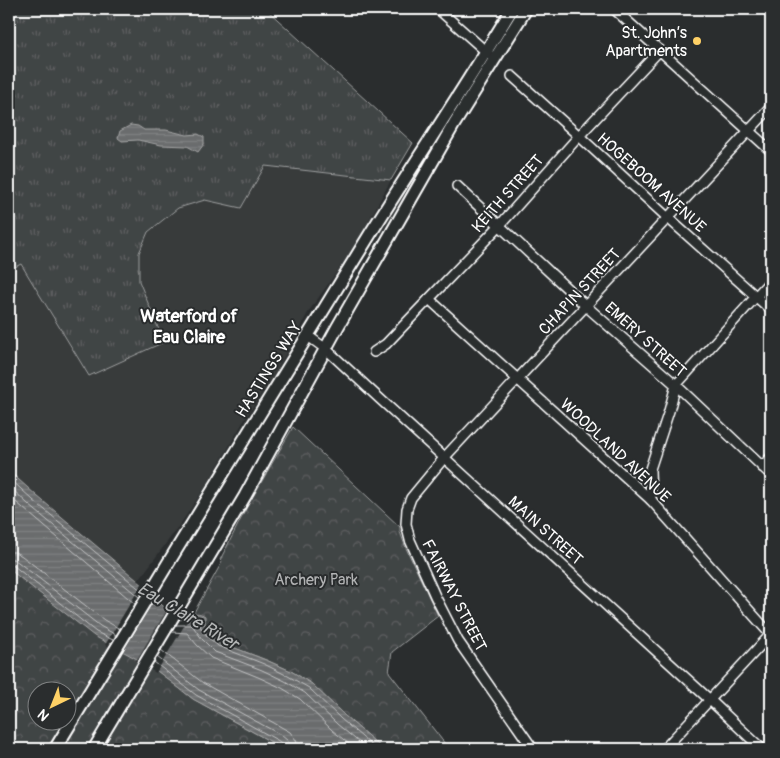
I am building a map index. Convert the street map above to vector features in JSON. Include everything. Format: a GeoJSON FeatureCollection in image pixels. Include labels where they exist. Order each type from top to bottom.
{"type":"FeatureCollection","features":[{"type":"Feature","properties":{"kind":"main road","name":"HASTINGS WAY"},"geometry":{"type":"LineString","coordinates":[[94,749],[245,496],[337,328],[454,124],[490,56],[512,9]]}},
{"type":"Feature","properties":{"kind":"main road","name":"HASTINGS WAY"},"geometry":{"type":"LineString","coordinates":[[55,749],[430,138],[526,9]]}},
{"type":"Feature","properties":{"kind":"street"},"geometry":{"type":"LineString","coordinates":[[438,9],[490,56]]}},
{"type":"Feature","properties":{"kind":"street"},"geometry":{"type":"LineString","coordinates":[[614,9],[771,151]]}},
{"type":"Feature","properties":{"kind":"street","name":"KEITH STREET"},"geometry":{"type":"LineString","coordinates":[[374,352],[386,344],[500,225],[579,136],[660,50]]}},
{"type":"Feature","properties":{"kind":"street","name":"HOGEBOOM AVENUE"},"geometry":{"type":"LineString","coordinates":[[512,76],[771,310]]}},
{"type":"Feature","properties":{"kind":"street","name":"CHAPIN STREET"},"geometry":{"type":"LineString","coordinates":[[411,498],[444,458],[771,107]]}},
{"type":"Feature","properties":{"kind":"street","name":"EMERY STREET"},"geometry":{"type":"LineString","coordinates":[[457,186],[586,306],[676,385],[771,475]]}},
{"type":"Feature","properties":{"kind":"street"},"geometry":{"type":"LineString","coordinates":[[651,500],[650,469],[676,385],[771,280]]}},
{"type":"Feature","properties":{"kind":"street","name":"WOODLAND AVENUE"},"geometry":{"type":"LineString","coordinates":[[429,299],[651,500],[771,634]]}},
{"type":"Feature","properties":{"kind":"street","name":"MAIN STREET"},"geometry":{"type":"LineString","coordinates":[[308,336],[326,349],[762,749]]}},
{"type":"Feature","properties":{"kind":"street"},"geometry":{"type":"LineString","coordinates":[[762,467],[771,457]]}},
{"type":"Feature","properties":{"kind":"street","name":"FAIRWAY STREET"},"geometry":{"type":"LineString","coordinates":[[411,498],[407,509],[406,524],[410,540],[435,596],[458,641],[533,749]]}},
{"type":"Feature","properties":{"kind":"street"},"geometry":{"type":"LineString","coordinates":[[664,749],[771,634]]}},
{"type":"Feature","properties":{"kind":"shaded area"},"geometry":{"type":"Polygon","coordinates":[[[265,166],[391,180],[354,248],[309,311],[277,370],[242,424],[207,485],[138,581],[9,471],[9,270],[21,264],[89,376],[164,342],[139,281],[139,253],[148,232],[178,208],[205,200],[241,208],[265,166]]]}},
{"type":"Feature","properties":{"kind":"green space"},"geometry":{"type":"Polygon","coordinates":[[[9,9],[266,9],[413,143],[391,180],[265,166],[241,208],[205,200],[178,208],[148,232],[139,253],[139,281],[164,342],[89,376],[21,264],[9,270],[9,9]]]}},
{"type":"Feature","properties":{"kind":"green space","name":"Archery Park"},"geometry":{"type":"Polygon","coordinates":[[[293,427],[400,527],[406,548],[438,616],[392,652],[389,672],[449,749],[383,749],[312,684],[291,671],[222,643],[193,614],[222,562],[220,560],[247,507],[293,427]]]}},
{"type":"Feature","properties":{"kind":"green space"},"geometry":{"type":"Polygon","coordinates":[[[9,569],[50,601],[152,667],[193,699],[282,749],[9,749],[9,569]]]}},
{"type":"Feature","properties":{"kind":"water"},"geometry":{"type":"Polygon","coordinates":[[[131,125],[138,126],[144,130],[166,130],[187,135],[198,134],[204,137],[204,144],[198,152],[187,146],[161,145],[138,140],[122,141],[118,138],[120,131],[131,125]]]}},
{"type":"Feature","properties":{"kind":"water","name":"Eau Claire River"},"geometry":{"type":"Polygon","coordinates":[[[9,471],[150,591],[166,608],[178,614],[202,614],[205,616],[205,625],[222,643],[291,671],[312,684],[383,749],[282,749],[193,699],[152,667],[94,636],[9,569],[9,471]]]}},
{"type":"Feature","properties":{"kind":"pier"},"geometry":{"type":"Polygon","coordinates":[[[143,582],[157,596],[122,654],[105,645],[143,582]]]}},
{"type":"Feature","properties":{"kind":"pier"},"geometry":{"type":"Polygon","coordinates":[[[169,607],[178,612],[193,611],[156,673],[136,661],[169,607]]]}},
{"type":"Feature","properties":{"kind":"place","name":"St. John’s Apartments"},"geometry":{"type":"Point","coordinates":[697,41]}},
{"type":"Feature","properties":{"kind":"district","name":"Waterford of Eau Claire"},"geometry":{"type":"Point","coordinates":[189,326]}}]}
